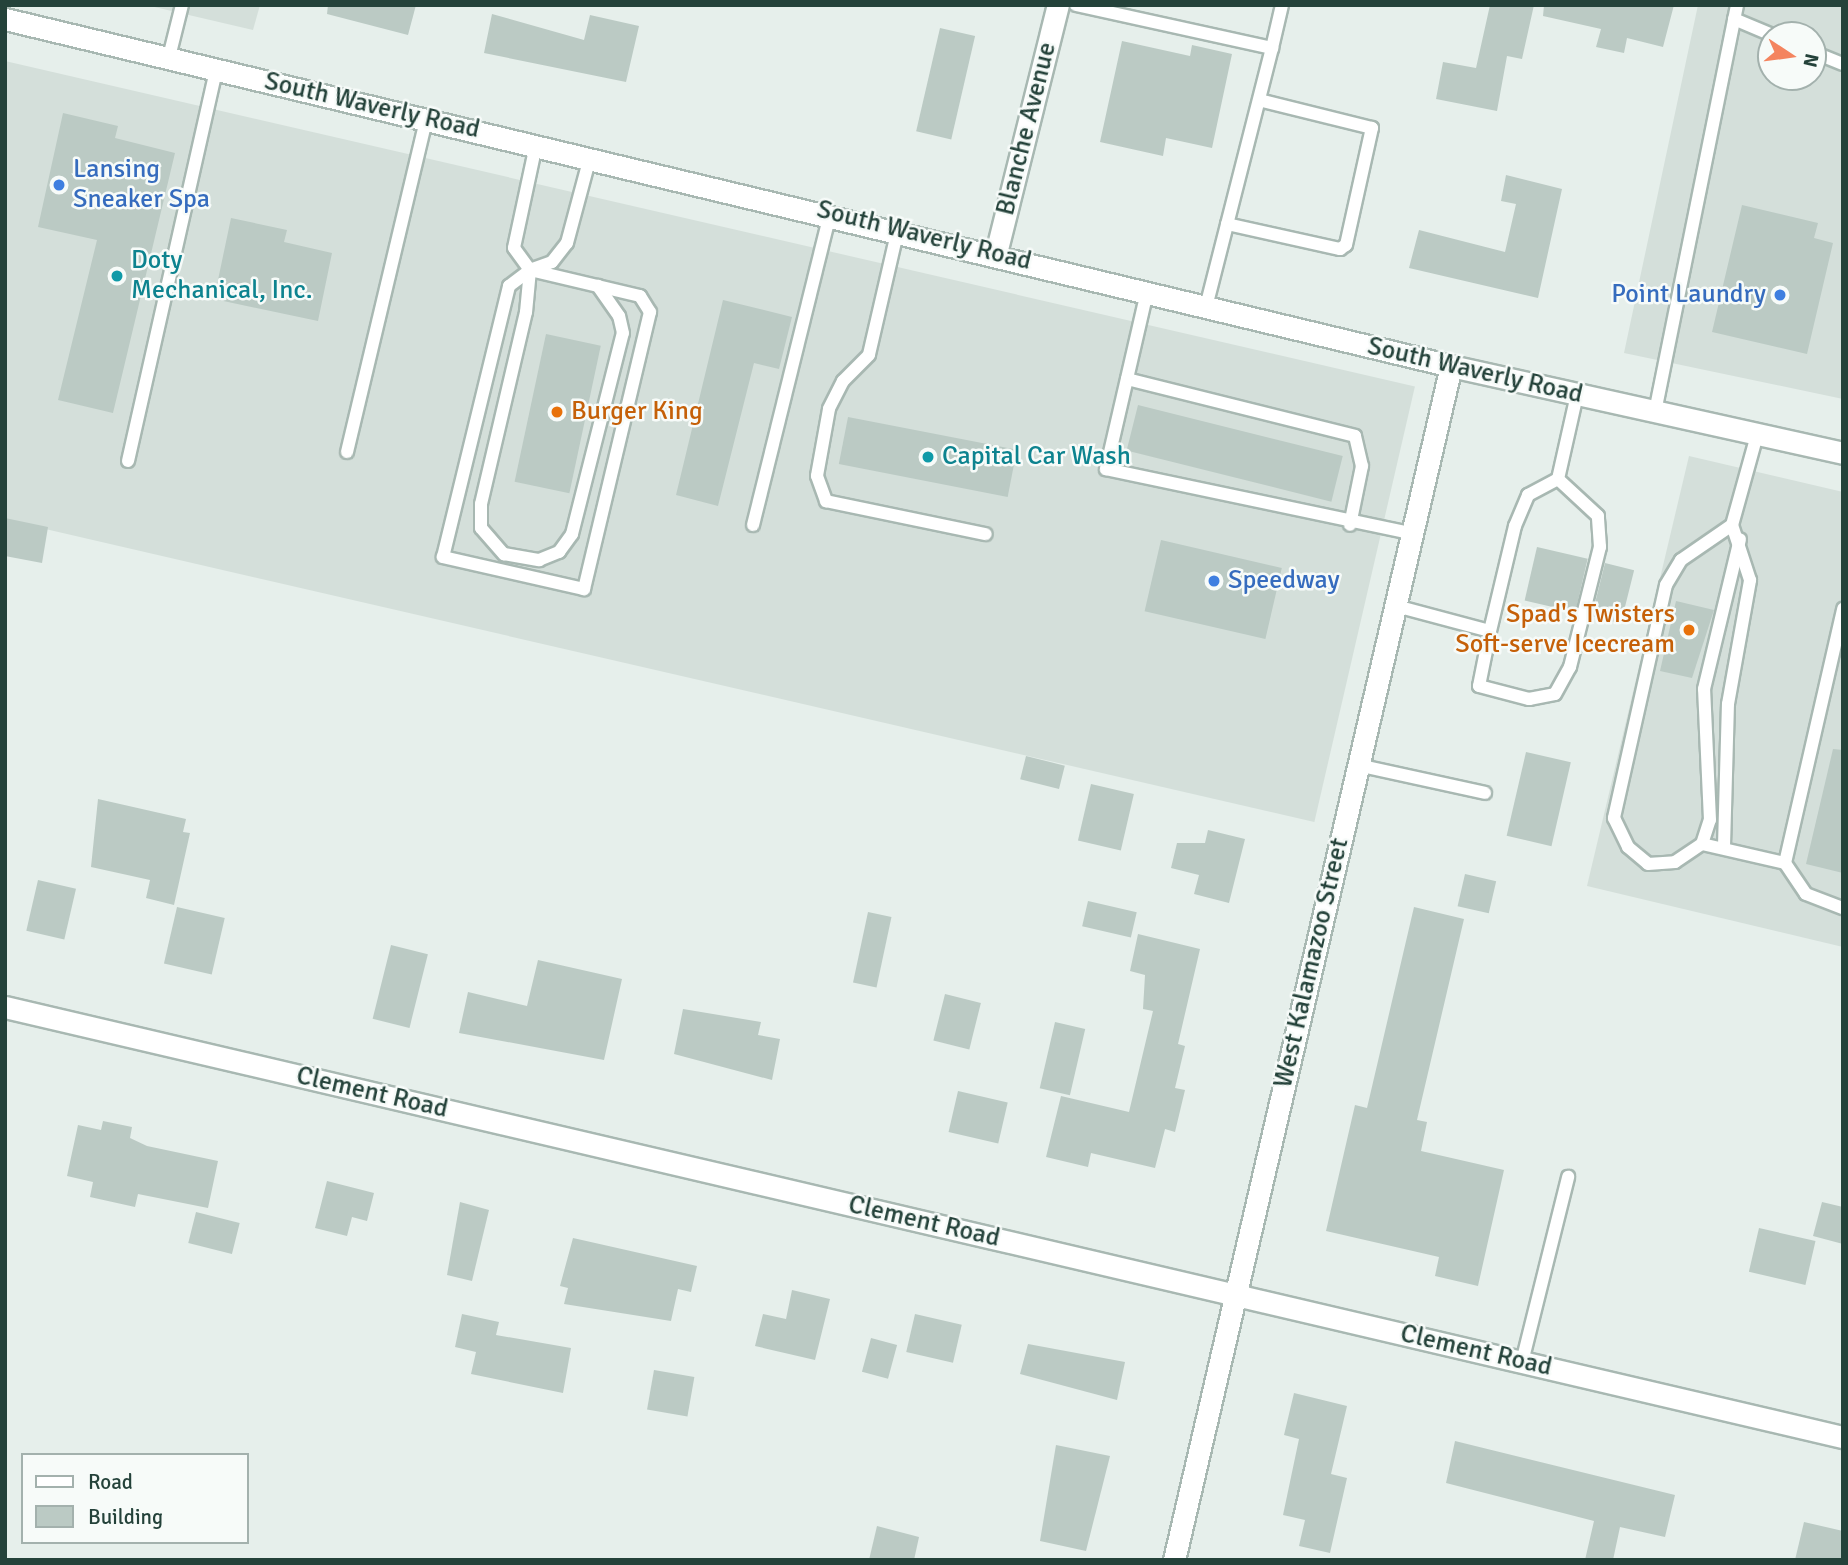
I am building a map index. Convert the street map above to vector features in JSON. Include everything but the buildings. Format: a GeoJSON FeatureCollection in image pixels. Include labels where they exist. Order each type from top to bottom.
{"type":"FeatureCollection","features":[{"type":"Feature","properties":{"kind":"street","name":"Blanche Avenue"},"geometry":{"type":"LineString","coordinates":[[996,253],[1058,5]]}},
{"type":"Feature","properties":{"kind":"street","name":"South Waverly Road"},"geometry":{"type":"LineString","coordinates":[[5,19],[898,229],[1206,307],[1577,396],[1843,453]]}},
{"type":"Feature","properties":{"kind":"street","name":"West Kalamazoo Street"},"geometry":{"type":"LineString","coordinates":[[1174,1560],[1451,366]]}},
{"type":"Feature","properties":{"kind":"street","name":"Clement Road"},"geometry":{"type":"LineString","coordinates":[[5,1007],[1843,1437]]}},
{"type":"Feature","properties":{"kind":"lane"},"geometry":{"type":"LineString","coordinates":[[169,57],[182,5]]}},
{"type":"Feature","properties":{"kind":"lane"},"geometry":{"type":"LineString","coordinates":[[1076,5],[1128,9],[1272,48]]}},
{"type":"Feature","properties":{"kind":"lane"},"geometry":{"type":"LineString","coordinates":[[1206,307],[1282,5]]}},
{"type":"Feature","properties":{"kind":"lane"},"geometry":{"type":"LineString","coordinates":[[1655,412],[1737,5]]}},
{"type":"Feature","properties":{"kind":"lane"},"geometry":{"type":"LineString","coordinates":[[1734,19],[1757,29]]}},
{"type":"Feature","properties":{"kind":"lane"},"geometry":{"type":"LineString","coordinates":[[128,461],[216,70]]}},
{"type":"Feature","properties":{"kind":"lane"},"geometry":{"type":"LineString","coordinates":[[1227,223],[1340,249],[1346,244],[1372,128],[1259,100]]}},
{"type":"Feature","properties":{"kind":"lane"},"geometry":{"type":"LineString","coordinates":[[347,452],[426,120]]}},
{"type":"Feature","properties":{"kind":"lane"},"geometry":{"type":"LineString","coordinates":[[536,145],[514,248],[530,270],[640,296],[650,313],[584,589],[443,557],[509,286],[530,270],[552,262],[567,243],[590,157]]}},
{"type":"Feature","properties":{"kind":"lane"},"geometry":{"type":"LineString","coordinates":[[753,525],[830,213]]}},
{"type":"Feature","properties":{"kind":"lane"},"geometry":{"type":"LineString","coordinates":[[898,229],[869,355],[843,381],[829,409],[817,476],[826,501],[986,534]]}},
{"type":"Feature","properties":{"kind":"lane"},"geometry":{"type":"LineString","coordinates":[[530,270],[526,312],[481,504],[481,528],[504,554],[539,560],[559,552],[572,534],[622,333],[620,316],[598,286]]}},
{"type":"Feature","properties":{"kind":"lane"},"geometry":{"type":"LineString","coordinates":[[1147,292],[1106,469],[1350,525],[1414,534]]}},
{"type":"Feature","properties":{"kind":"lane"},"geometry":{"type":"LineString","coordinates":[[1127,379],[1355,436],[1362,466],[1350,525]]}},
{"type":"Feature","properties":{"kind":"lane"},"geometry":{"type":"LineString","coordinates":[[1558,479],[1598,516],[1600,547],[1570,667],[1555,694],[1529,699],[1479,686],[1490,631],[1528,495],[1558,479],[1577,396]]}},
{"type":"Feature","properties":{"kind":"lane"},"geometry":{"type":"LineString","coordinates":[[1740,537],[1705,676],[1710,820],[1702,844],[1675,862],[1648,864],[1628,848],[1614,818],[1666,585],[1681,560],[1732,524],[1757,435]]}},
{"type":"Feature","properties":{"kind":"lane"},"geometry":{"type":"LineString","coordinates":[[1724,846],[1728,704],[1750,580],[1740,537],[1732,524]]}},
{"type":"Feature","properties":{"kind":"lane"},"geometry":{"type":"LineString","coordinates":[[1396,606],[1490,631]]}},
{"type":"Feature","properties":{"kind":"lane"},"geometry":{"type":"LineString","coordinates":[[1785,863],[1837,665],[1843,609]]}},
{"type":"Feature","properties":{"kind":"lane"},"geometry":{"type":"LineString","coordinates":[[1357,765],[1485,793]]}},
{"type":"Feature","properties":{"kind":"lane"},"geometry":{"type":"LineString","coordinates":[[1702,844],[1724,846],[1785,863],[1806,894],[1843,908]]}},
{"type":"Feature","properties":{"kind":"lane"},"geometry":{"type":"LineString","coordinates":[[1522,1362],[1568,1177]]}},
{"type":"Feature","properties":{"kind":"shaded area"},"geometry":{"type":"Polygon","coordinates":[[[146,5],[260,5],[253,30],[146,5]]]}},
{"type":"Feature","properties":{"kind":"shaded area"},"geometry":{"type":"Polygon","coordinates":[[[1698,5],[1843,5],[1843,399],[1624,353],[1698,5]]]}},
{"type":"Feature","properties":{"kind":"shaded area"},"geometry":{"type":"Polygon","coordinates":[[[5,61],[1415,387],[1314,822],[5,520],[5,61]]]}},
{"type":"Feature","properties":{"kind":"shaded area"},"geometry":{"type":"Polygon","coordinates":[[[1689,456],[1843,492],[1843,947],[1587,886],[1689,456]]]}},
{"type":"Feature","properties":{"kind":"place","name":"Lansing Sneaker Spa"},"geometry":{"type":"Point","coordinates":[59,185]}},
{"type":"Feature","properties":{"kind":"place","name":"Doty Mechanical, Inc."},"geometry":{"type":"Point","coordinates":[117,276]}},
{"type":"Feature","properties":{"kind":"place","name":"Point Laundry"},"geometry":{"type":"Point","coordinates":[1780,295]}},
{"type":"Feature","properties":{"kind":"place","name":"Burger King"},"geometry":{"type":"Point","coordinates":[557,412]}},
{"type":"Feature","properties":{"kind":"place","name":"Capital Car Wash"},"geometry":{"type":"Point","coordinates":[928,457]}},
{"type":"Feature","properties":{"kind":"place","name":"Speedway"},"geometry":{"type":"Point","coordinates":[1214,581]}},
{"type":"Feature","properties":{"kind":"place","name":"Spad's Twisters Soft-serve Icecream"},"geometry":{"type":"Point","coordinates":[1689,630]}}]}
